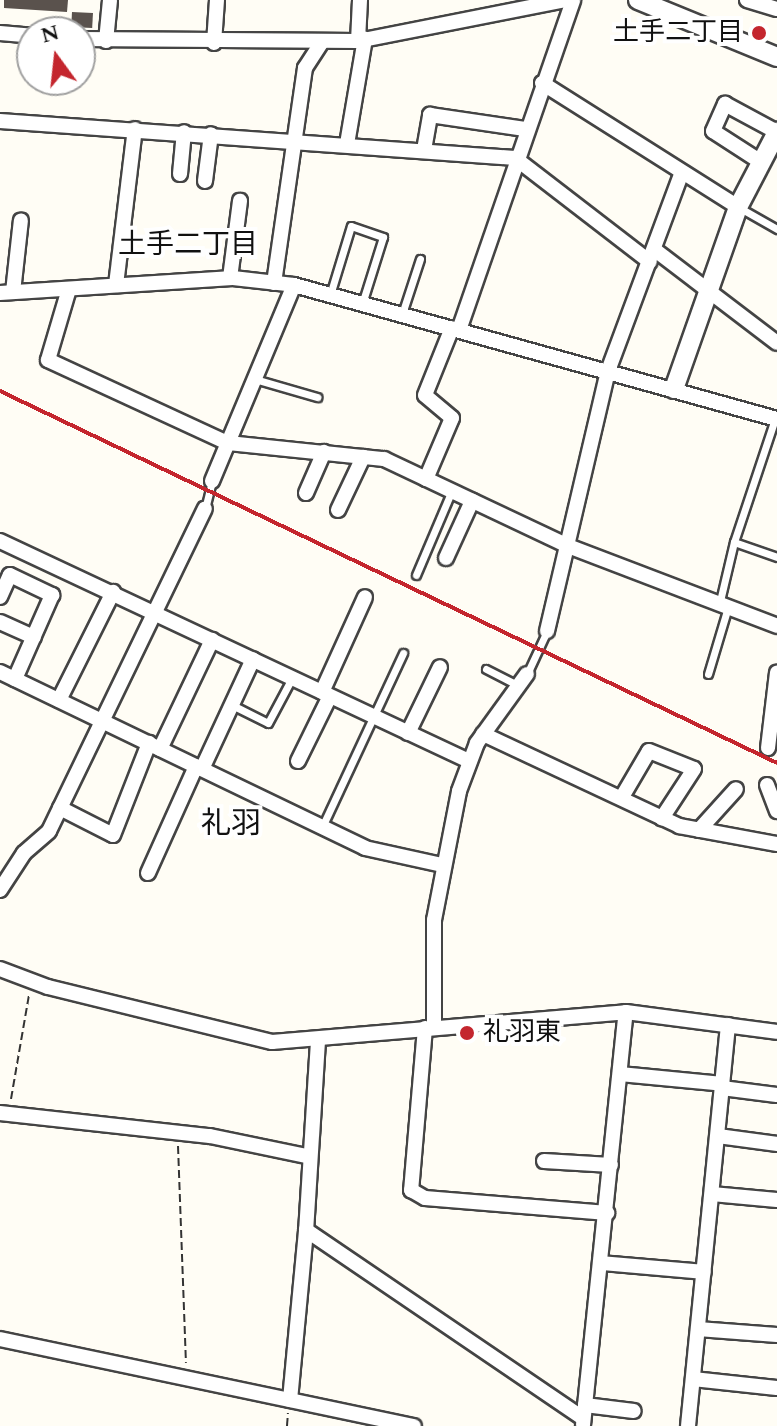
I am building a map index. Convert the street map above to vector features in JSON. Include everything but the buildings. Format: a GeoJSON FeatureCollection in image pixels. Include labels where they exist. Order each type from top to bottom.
{"type":"FeatureCollection","features":[{"type":"Feature","properties":{"kind":"street"},"geometry":{"type":"LineString","coordinates":[[106,41],[110,0]]}},
{"type":"Feature","properties":{"kind":"street"},"geometry":{"type":"LineString","coordinates":[[214,43],[217,0]]}},
{"type":"Feature","properties":{"kind":"street"},"geometry":{"type":"LineString","coordinates":[[347,144],[361,40],[360,0]]}},
{"type":"Feature","properties":{"kind":"street"},"geometry":{"type":"LineString","coordinates":[[96,40],[214,43],[361,40],[565,0]]}},
{"type":"Feature","properties":{"kind":"street"},"geometry":{"type":"LineString","coordinates":[[426,479],[452,418],[425,395],[455,329],[573,0]]}},
{"type":"Feature","properties":{"kind":"street"},"geometry":{"type":"LineString","coordinates":[[638,0],[777,57]]}},
{"type":"Feature","properties":{"kind":"street"},"geometry":{"type":"LineString","coordinates":[[747,0],[777,9]]}},
{"type":"Feature","properties":{"kind":"street"},"geometry":{"type":"LineString","coordinates":[[274,283],[305,68],[322,42]]}},
{"type":"Feature","properties":{"kind":"street"},"geometry":{"type":"LineString","coordinates":[[542,83],[738,207]]}},
{"type":"Feature","properties":{"kind":"street"},"geometry":{"type":"LineString","coordinates":[[674,389],[738,207],[777,132],[725,104],[713,131],[761,162]]}},
{"type":"Feature","properties":{"kind":"street"},"geometry":{"type":"LineString","coordinates":[[424,150],[430,115],[525,129]]}},
{"type":"Feature","properties":{"kind":"street"},"geometry":{"type":"LineString","coordinates":[[0,121],[295,139],[515,158],[653,256],[711,291],[777,343]]}},
{"type":"Feature","properties":{"kind":"street"},"geometry":{"type":"LineString","coordinates":[[116,285],[135,129]]}},
{"type":"Feature","properties":{"kind":"street"},"geometry":{"type":"LineString","coordinates":[[180,174],[184,132]]}},
{"type":"Feature","properties":{"kind":"street"},"geometry":{"type":"LineString","coordinates":[[205,181],[211,134]]}},
{"type":"Feature","properties":{"kind":"street"},"geometry":{"type":"LineString","coordinates":[[547,631],[608,371],[682,172]]}},
{"type":"Feature","properties":{"kind":"street"},"geometry":{"type":"LineString","coordinates":[[230,278],[240,201]]}},
{"type":"Feature","properties":{"kind":"street"},"geometry":{"type":"LineString","coordinates":[[21,220],[6,293],[230,278],[294,285],[776,418]]}},
{"type":"Feature","properties":{"kind":"street"},"geometry":{"type":"LineString","coordinates":[[212,481],[294,285]]}},
{"type":"Feature","properties":{"kind":"street"},"geometry":{"type":"LineString","coordinates":[[69,289],[48,360],[228,443],[384,459],[568,546],[724,603],[777,626]]}},
{"type":"Feature","properties":{"kind":"street"},"geometry":{"type":"LineString","coordinates":[[306,493],[324,452]]}},
{"type":"Feature","properties":{"kind":"street"},"geometry":{"type":"LineString","coordinates":[[338,510],[363,457]]}},
{"type":"Feature","properties":{"kind":"street"},"geometry":{"type":"LineString","coordinates":[[446,558],[472,501]]}},
{"type":"Feature","properties":{"kind":"street"},"geometry":{"type":"LineString","coordinates":[[0,890],[60,808],[105,722],[205,509]]}},
{"type":"Feature","properties":{"kind":"street"},"geometry":{"type":"LineString","coordinates":[[0,541],[469,761]]}},
{"type":"Feature","properties":{"kind":"street"},"geometry":{"type":"LineString","coordinates":[[0,597],[10,575],[52,595],[15,679]]}},
{"type":"Feature","properties":{"kind":"street"},"geometry":{"type":"LineString","coordinates":[[59,700],[113,592]]}},
{"type":"Feature","properties":{"kind":"street"},"geometry":{"type":"LineString","coordinates":[[298,761],[365,597]]}},
{"type":"Feature","properties":{"kind":"street"},"geometry":{"type":"LineString","coordinates":[[0,622],[34,637]]}},
{"type":"Feature","properties":{"kind":"street"},"geometry":{"type":"LineString","coordinates":[[60,808],[113,835],[155,746],[212,640]]}},
{"type":"Feature","properties":{"kind":"street"},"geometry":{"type":"LineString","coordinates":[[148,873],[253,659]]}},
{"type":"Feature","properties":{"kind":"street"},"geometry":{"type":"LineString","coordinates":[[408,733],[440,667]]}},
{"type":"Feature","properties":{"kind":"street"},"geometry":{"type":"LineString","coordinates":[[0,672],[365,848],[442,865]]}},
{"type":"Feature","properties":{"kind":"street"},"geometry":{"type":"LineString","coordinates":[[768,748],[777,673]]}},
{"type":"Feature","properties":{"kind":"street"},"geometry":{"type":"LineString","coordinates":[[524,680],[483,734],[469,761],[442,865],[434,920],[429,1028],[411,1190],[425,1198],[607,1213]]}},
{"type":"Feature","properties":{"kind":"street"},"geometry":{"type":"LineString","coordinates":[[483,734],[662,818],[699,830],[777,844]]}},
{"type":"Feature","properties":{"kind":"street"},"geometry":{"type":"LineString","coordinates":[[622,797],[649,751],[694,769],[662,818]]}},
{"type":"Feature","properties":{"kind":"street"},"geometry":{"type":"LineString","coordinates":[[767,785],[777,811]]}},
{"type":"Feature","properties":{"kind":"street"},"geometry":{"type":"LineString","coordinates":[[699,830],[736,789]]}},
{"type":"Feature","properties":{"kind":"street"},"geometry":{"type":"LineString","coordinates":[[0,969],[31,982],[272,1042],[318,1041],[429,1028],[626,1012],[777,1032]]}},
{"type":"Feature","properties":{"kind":"street"},"geometry":{"type":"LineString","coordinates":[[584,1417],[626,1012]]}},
{"type":"Feature","properties":{"kind":"street"},"geometry":{"type":"LineString","coordinates":[[688,1426],[728,1025]]}},
{"type":"Feature","properties":{"kind":"street"},"geometry":{"type":"LineString","coordinates":[[290,1400],[306,1230],[307,1156],[318,1041]]}},
{"type":"Feature","properties":{"kind":"street"},"geometry":{"type":"LineString","coordinates":[[620,1074],[777,1095]]}},
{"type":"Feature","properties":{"kind":"street"},"geometry":{"type":"LineString","coordinates":[[4,1113],[252,1142],[307,1156]]}},
{"type":"Feature","properties":{"kind":"street"},"geometry":{"type":"LineString","coordinates":[[718,1136],[777,1144]]}},
{"type":"Feature","properties":{"kind":"street"},"geometry":{"type":"LineString","coordinates":[[544,1161],[611,1165]]}},
{"type":"Feature","properties":{"kind":"street"},"geometry":{"type":"LineString","coordinates":[[712,1194],[777,1200]]}},
{"type":"Feature","properties":{"kind":"street"},"geometry":{"type":"LineString","coordinates":[[306,1230],[584,1417],[634,1411]]}},
{"type":"Feature","properties":{"kind":"street"},"geometry":{"type":"LineString","coordinates":[[601,1263],[704,1272]]}},
{"type":"Feature","properties":{"kind":"street"},"geometry":{"type":"LineString","coordinates":[[698,1329],[777,1335]]}},
{"type":"Feature","properties":{"kind":"street"},"geometry":{"type":"LineString","coordinates":[[0,1339],[414,1426]]}},
{"type":"Feature","properties":{"kind":"street"},"geometry":{"type":"LineString","coordinates":[[693,1379],[777,1388]]}},
{"type":"Feature","properties":{"kind":"lane"},"geometry":{"type":"LineString","coordinates":[[738,207],[777,229]]}},
{"type":"Feature","properties":{"kind":"lane"},"geometry":{"type":"LineString","coordinates":[[330,295],[351,226],[383,237],[362,304]]}},
{"type":"Feature","properties":{"kind":"lane"},"geometry":{"type":"LineString","coordinates":[[402,314],[420,259]]}},
{"type":"Feature","properties":{"kind":"lane"},"geometry":{"type":"LineString","coordinates":[[255,379],[317,397]]}},
{"type":"Feature","properties":{"kind":"lane"},"geometry":{"type":"LineString","coordinates":[[708,674],[734,542],[776,418]]}},
{"type":"Feature","properties":{"kind":"lane"},"geometry":{"type":"LineString","coordinates":[[205,509],[212,481]]}},
{"type":"Feature","properties":{"kind":"lane"},"geometry":{"type":"LineString","coordinates":[[416,575],[452,490]]}},
{"type":"Feature","properties":{"kind":"lane"},"geometry":{"type":"LineString","coordinates":[[734,542],[777,557]]}},
{"type":"Feature","properties":{"kind":"lane"},"geometry":{"type":"LineString","coordinates":[[486,669],[524,680],[547,631]]}},
{"type":"Feature","properties":{"kind":"lane"},"geometry":{"type":"LineString","coordinates":[[322,827],[403,653]]}},
{"type":"Feature","properties":{"kind":"lane"},"geometry":{"type":"LineString","coordinates":[[232,705],[268,723],[292,678]]}},
{"type":"Feature","properties":{"kind":"path"},"geometry":{"type":"LineString","coordinates":[[4,1113],[31,982]]}},
{"type":"Feature","properties":{"kind":"path"},"geometry":{"type":"LineString","coordinates":[[177,1133],[186,1378]]}},
{"type":"Feature","properties":{"kind":"railway"},"geometry":{"type":"LineString","coordinates":[[0,391],[777,763]]}},
{"type":"Feature","properties":{"kind":"place","name":"土手二丁目"},"geometry":{"type":"Point","coordinates":[759,33]}},
{"type":"Feature","properties":{"kind":"place","name":"礼羽東"},"geometry":{"type":"Point","coordinates":[467,1033]}},
{"type":"Feature","properties":{"kind":"district","name":"土手二丁目"},"geometry":{"type":"Point","coordinates":[188,245]}},
{"type":"Feature","properties":{"kind":"district","name":"礼羽"},"geometry":{"type":"Point","coordinates":[231,824]}}]}
